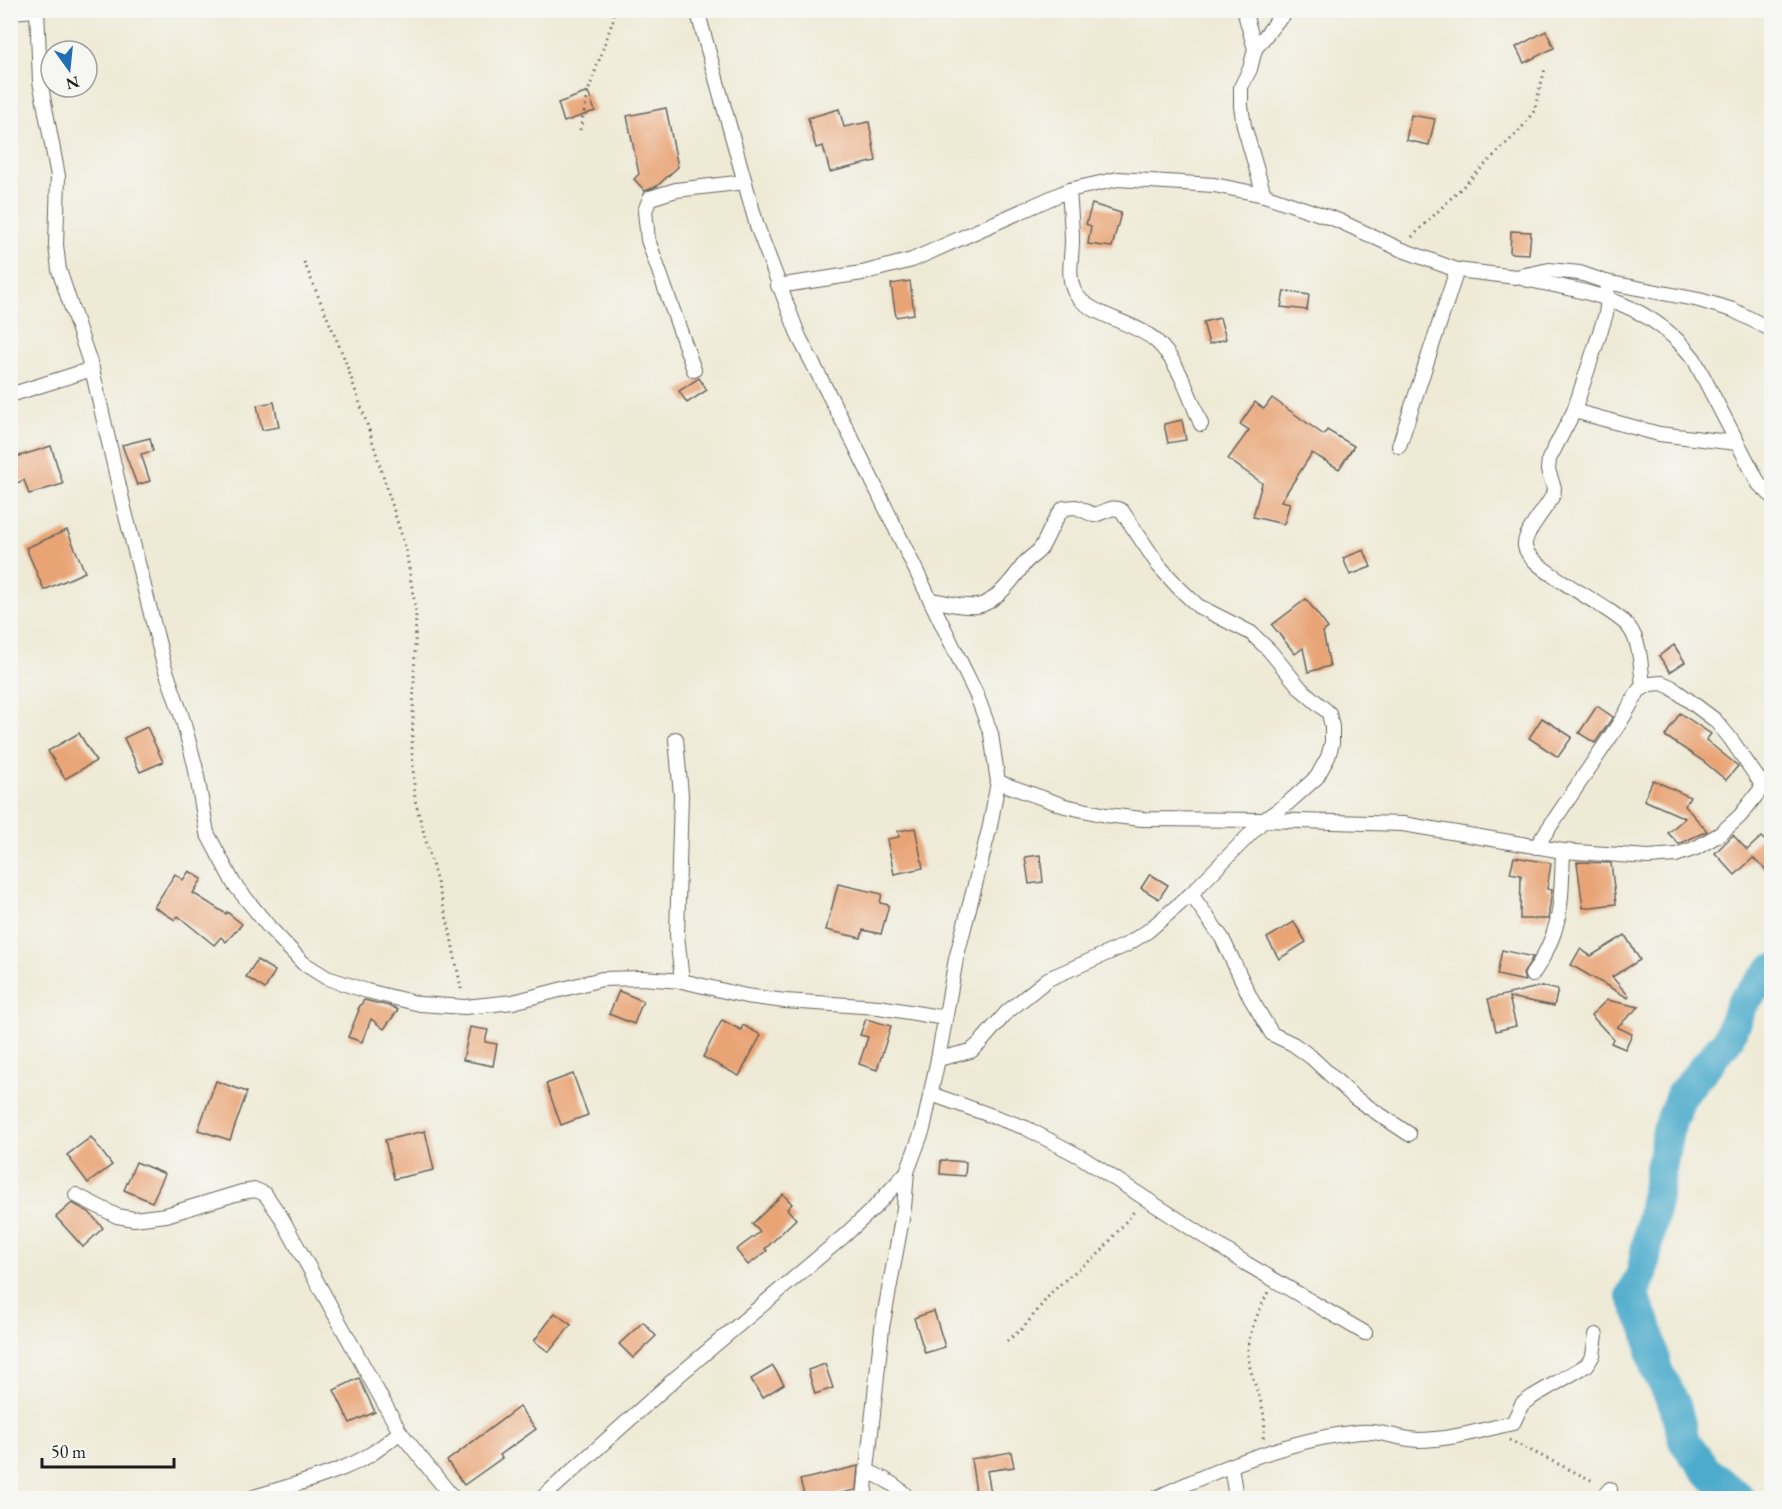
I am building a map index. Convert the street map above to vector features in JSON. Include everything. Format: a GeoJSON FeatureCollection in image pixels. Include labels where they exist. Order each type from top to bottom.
{"type":"FeatureCollection","features":[{"type":"Feature","properties":{"kind":"street"},"geometry":{"type":"LineString","coordinates":[[10,12],[37,10],[40,81],[58,176],[56,245],[59,270],[92,369],[164,665],[195,765],[207,833],[234,884],[269,927],[303,963],[327,978],[420,1004],[465,1007],[513,1002],[602,979],[642,978],[681,981],[766,999],[879,1007],[945,1018]]}},
{"type":"Feature","properties":{"kind":"street"},"geometry":{"type":"LineString","coordinates":[[697,10],[757,226],[778,286],[799,337],[931,600],[980,705],[991,734],[998,782],[990,826],[956,959],[923,1129],[907,1172],[904,1208],[882,1328],[864,1498]]}},
{"type":"Feature","properties":{"kind":"street"},"geometry":{"type":"LineString","coordinates":[[1244,10],[1255,49]]}},
{"type":"Feature","properties":{"kind":"street"},"geometry":{"type":"LineString","coordinates":[[1264,195],[1244,126],[1241,87],[1250,69],[1255,49],[1288,10]]}},
{"type":"Feature","properties":{"kind":"street"},"geometry":{"type":"LineString","coordinates":[[778,286],[862,273],[912,260],[1070,190],[1118,178],[1214,184],[1264,195],[1336,220],[1400,249],[1457,270],[1566,287],[1608,298],[1662,325],[1680,341],[1694,359],[1759,484],[1772,496]]}},
{"type":"Feature","properties":{"kind":"street"},"geometry":{"type":"LineString","coordinates":[[694,370],[648,240],[645,212],[650,198],[676,190],[745,182]]}},
{"type":"Feature","properties":{"kind":"street"},"geometry":{"type":"LineString","coordinates":[[1070,190],[1071,279],[1078,298],[1109,317],[1143,331],[1157,342],[1172,358],[1201,424]]}},
{"type":"Feature","properties":{"kind":"street"},"geometry":{"type":"LineString","coordinates":[[1399,446],[1457,270]]}},
{"type":"Feature","properties":{"kind":"street"},"geometry":{"type":"LineString","coordinates":[[1516,278],[1550,270],[1580,273],[1606,282],[1700,300],[1733,310],[1772,330]]}},
{"type":"Feature","properties":{"kind":"street"},"geometry":{"type":"LineString","coordinates":[[1606,282],[1608,298],[1606,314],[1574,411],[1549,459],[1548,470],[1554,488],[1553,495],[1525,537],[1524,546],[1527,554],[1538,565],[1612,613],[1629,627],[1635,638],[1643,688]]}},
{"type":"Feature","properties":{"kind":"street"},"geometry":{"type":"LineString","coordinates":[[10,395],[92,369]]}},
{"type":"Feature","properties":{"kind":"street"},"geometry":{"type":"LineString","coordinates":[[1574,411],[1659,434],[1737,443]]}},
{"type":"Feature","properties":{"kind":"street"},"geometry":{"type":"LineString","coordinates":[[931,600],[975,607],[988,602],[1011,582],[1019,574],[1026,561],[1037,553],[1058,514],[1064,508],[1076,507],[1094,515],[1111,508],[1118,508],[1159,566],[1180,589],[1198,606],[1251,633],[1269,650],[1301,689],[1329,713],[1332,727],[1332,743],[1328,757],[1317,777],[1288,803],[1264,820],[1191,894],[1148,931],[1126,945],[1048,978],[1007,1012],[971,1051],[938,1059]]}},
{"type":"Feature","properties":{"kind":"street"},"geometry":{"type":"LineString","coordinates":[[998,782],[1065,806],[1106,815],[1142,819],[1403,824],[1536,847],[1563,851],[1648,856],[1676,855],[1696,848],[1720,834],[1740,816],[1767,781],[1715,720],[1683,695],[1662,683],[1650,684],[1640,690],[1536,847]]}},
{"type":"Feature","properties":{"kind":"street"},"geometry":{"type":"LineString","coordinates":[[676,739],[681,795],[677,935],[681,981]]}},
{"type":"Feature","properties":{"kind":"street"},"geometry":{"type":"LineString","coordinates":[[1532,975],[1544,957],[1557,926],[1561,903],[1563,851]]}},
{"type":"Feature","properties":{"kind":"street"},"geometry":{"type":"LineString","coordinates":[[1191,894],[1222,938],[1251,999],[1272,1034],[1293,1044],[1311,1057],[1356,1098],[1409,1134]]}},
{"type":"Feature","properties":{"kind":"street"},"geometry":{"type":"LineString","coordinates":[[931,1094],[1026,1128],[1081,1157],[1274,1280],[1365,1333]]}},
{"type":"Feature","properties":{"kind":"street"},"geometry":{"type":"LineString","coordinates":[[542,1498],[678,1376],[844,1236],[907,1172]]}},
{"type":"Feature","properties":{"kind":"street"},"geometry":{"type":"LineString","coordinates":[[76,1196],[117,1216],[134,1218],[166,1215],[242,1192],[256,1190],[265,1194],[281,1217],[400,1432],[453,1498]]}},
{"type":"Feature","properties":{"kind":"street"},"geometry":{"type":"LineString","coordinates":[[1156,1498],[1231,1466],[1298,1445],[1356,1432],[1373,1431],[1419,1440],[1468,1435],[1513,1423],[1522,1404],[1587,1365],[1593,1355],[1596,1335]]}},
{"type":"Feature","properties":{"kind":"street"},"geometry":{"type":"LineString","coordinates":[[251,1498],[357,1461],[373,1453],[400,1432]]}},
{"type":"Feature","properties":{"kind":"street"},"geometry":{"type":"LineString","coordinates":[[1231,1466],[1236,1498]]}},
{"type":"Feature","properties":{"kind":"street"},"geometry":{"type":"LineString","coordinates":[[867,1471],[887,1480],[908,1498]]}},
{"type":"Feature","properties":{"kind":"path"},"geometry":{"type":"LineString","coordinates":[[580,130],[589,89],[613,20],[614,10]]}},
{"type":"Feature","properties":{"kind":"path"},"geometry":{"type":"LineString","coordinates":[[1400,249],[1520,130],[1534,111],[1545,69]]}},
{"type":"Feature","properties":{"kind":"path"},"geometry":{"type":"LineString","coordinates":[[304,262],[348,370],[406,550],[416,612],[412,750],[415,800],[448,927],[465,1007]]}},
{"type":"Feature","properties":{"kind":"path"},"geometry":{"type":"LineString","coordinates":[[1007,1341],[1023,1328],[1060,1285],[1100,1253],[1145,1199]]}},
{"type":"Feature","properties":{"kind":"path"},"geometry":{"type":"LineString","coordinates":[[1253,1459],[1261,1445],[1265,1416],[1248,1350],[1251,1334],[1274,1280]]}},
{"type":"Feature","properties":{"kind":"path"},"geometry":{"type":"LineString","coordinates":[[1486,1429],[1606,1494]]}},
{"type":"Feature","properties":{"kind":"building"},"geometry":{"type":"Polygon","coordinates":[[[1546,31],[1554,48],[1524,63],[1516,47],[1546,31]]]}},
{"type":"Feature","properties":{"kind":"building"},"geometry":{"type":"Polygon","coordinates":[[[588,92],[595,111],[564,122],[558,103],[588,92]]]}},
{"type":"Feature","properties":{"kind":"building"},"geometry":{"type":"Polygon","coordinates":[[[666,108],[678,167],[657,186],[645,191],[634,179],[639,174],[627,116],[666,108]]]}},
{"type":"Feature","properties":{"kind":"building"},"geometry":{"type":"Polygon","coordinates":[[[839,109],[844,127],[869,122],[876,161],[830,172],[823,146],[816,148],[808,118],[839,109]]]}},
{"type":"Feature","properties":{"kind":"building"},"geometry":{"type":"Polygon","coordinates":[[[1411,115],[1435,119],[1429,145],[1406,140],[1411,115]]]}},
{"type":"Feature","properties":{"kind":"building"},"geometry":{"type":"Polygon","coordinates":[[[1092,204],[1121,213],[1112,247],[1088,244],[1091,226],[1086,224],[1092,204]]]}},
{"type":"Feature","properties":{"kind":"building"},"geometry":{"type":"Polygon","coordinates":[[[1511,231],[1531,232],[1529,254],[1510,253],[1511,231]]]}},
{"type":"Feature","properties":{"kind":"building"},"geometry":{"type":"Polygon","coordinates":[[[910,281],[914,314],[896,317],[891,284],[910,281]]]}},
{"type":"Feature","properties":{"kind":"building"},"geometry":{"type":"Polygon","coordinates":[[[1284,291],[1309,295],[1307,310],[1281,307],[1284,291]]]}},
{"type":"Feature","properties":{"kind":"building"},"geometry":{"type":"Polygon","coordinates":[[[1220,318],[1226,339],[1209,344],[1203,322],[1220,318]]]}},
{"type":"Feature","properties":{"kind":"building"},"geometry":{"type":"Polygon","coordinates":[[[699,378],[707,390],[687,403],[679,391],[699,378]]]}},
{"type":"Feature","properties":{"kind":"building"},"geometry":{"type":"Polygon","coordinates":[[[1272,398],[1324,435],[1327,430],[1354,446],[1339,469],[1312,453],[1281,501],[1290,503],[1284,524],[1253,517],[1262,483],[1228,459],[1249,430],[1240,424],[1255,402],[1264,409],[1272,398]]]}},
{"type":"Feature","properties":{"kind":"building"},"geometry":{"type":"Polygon","coordinates":[[[274,402],[279,427],[262,430],[257,405],[274,402]]]}},
{"type":"Feature","properties":{"kind":"building"},"geometry":{"type":"Polygon","coordinates":[[[1182,420],[1186,440],[1168,443],[1164,424],[1182,420]]]}},
{"type":"Feature","properties":{"kind":"building"},"geometry":{"type":"Polygon","coordinates":[[[150,438],[153,451],[141,454],[150,481],[137,485],[122,445],[150,438]]]}},
{"type":"Feature","properties":{"kind":"building"},"geometry":{"type":"Polygon","coordinates":[[[51,446],[63,484],[29,494],[24,480],[17,483],[10,459],[51,446]]]}},
{"type":"Feature","properties":{"kind":"building"},"geometry":{"type":"Polygon","coordinates":[[[67,530],[85,572],[44,590],[26,548],[67,530]]]}},
{"type":"Feature","properties":{"kind":"building"},"geometry":{"type":"Polygon","coordinates":[[[1364,550],[1371,567],[1350,575],[1343,558],[1364,550]]]}},
{"type":"Feature","properties":{"kind":"building"},"geometry":{"type":"Polygon","coordinates":[[[1306,599],[1328,628],[1323,632],[1330,666],[1308,672],[1303,648],[1295,654],[1272,625],[1306,599]]]}},
{"type":"Feature","properties":{"kind":"building"},"geometry":{"type":"Polygon","coordinates":[[[1674,645],[1685,662],[1670,672],[1659,656],[1674,645]]]}},
{"type":"Feature","properties":{"kind":"building"},"geometry":{"type":"Polygon","coordinates":[[[1597,706],[1613,717],[1595,743],[1579,733],[1597,706]]]}},
{"type":"Feature","properties":{"kind":"building"},"geometry":{"type":"Polygon","coordinates":[[[1680,713],[1711,734],[1706,740],[1738,766],[1726,780],[1703,761],[1665,736],[1680,713]]]}},
{"type":"Feature","properties":{"kind":"building"},"geometry":{"type":"Polygon","coordinates":[[[1542,718],[1572,737],[1558,757],[1529,738],[1542,718]]]}},
{"type":"Feature","properties":{"kind":"building"},"geometry":{"type":"Polygon","coordinates":[[[147,727],[163,762],[140,772],[124,738],[147,727]]]}},
{"type":"Feature","properties":{"kind":"building"},"geometry":{"type":"Polygon","coordinates":[[[79,733],[96,761],[65,779],[48,751],[79,733]]]}},
{"type":"Feature","properties":{"kind":"building"},"geometry":{"type":"Polygon","coordinates":[[[1653,780],[1690,797],[1685,806],[1707,831],[1679,844],[1668,833],[1685,818],[1644,800],[1653,780]]]}},
{"type":"Feature","properties":{"kind":"building"},"geometry":{"type":"Polygon","coordinates":[[[915,828],[923,868],[894,874],[887,839],[899,837],[898,831],[915,828]]]}},
{"type":"Feature","properties":{"kind":"building"},"geometry":{"type":"Polygon","coordinates":[[[1733,835],[1747,850],[1761,837],[1772,847],[1772,876],[1753,858],[1735,875],[1715,853],[1733,835]]]}},
{"type":"Feature","properties":{"kind":"building"},"geometry":{"type":"Polygon","coordinates":[[[1040,855],[1043,882],[1029,884],[1025,857],[1040,855]]]}},
{"type":"Feature","properties":{"kind":"building"},"geometry":{"type":"Polygon","coordinates":[[[1514,857],[1551,863],[1547,889],[1552,890],[1548,919],[1520,919],[1521,875],[1510,873],[1514,857]]]}},
{"type":"Feature","properties":{"kind":"building"},"geometry":{"type":"Polygon","coordinates":[[[1577,862],[1611,863],[1616,904],[1583,908],[1577,862]]]}},
{"type":"Feature","properties":{"kind":"building"},"geometry":{"type":"Polygon","coordinates":[[[189,871],[202,879],[193,893],[226,914],[227,912],[242,924],[226,942],[221,937],[214,945],[178,916],[175,920],[154,907],[175,874],[183,880],[189,871]]]}},
{"type":"Feature","properties":{"kind":"building"},"geometry":{"type":"Polygon","coordinates":[[[1150,874],[1168,885],[1159,899],[1141,888],[1150,874]]]}},
{"type":"Feature","properties":{"kind":"building"},"geometry":{"type":"Polygon","coordinates":[[[838,884],[882,894],[880,903],[889,905],[881,934],[863,930],[861,938],[826,930],[838,884]]]}},
{"type":"Feature","properties":{"kind":"building"},"geometry":{"type":"Polygon","coordinates":[[[1294,922],[1306,942],[1279,959],[1267,938],[1294,922]]]}},
{"type":"Feature","properties":{"kind":"building"},"geometry":{"type":"Polygon","coordinates":[[[1625,935],[1640,960],[1612,977],[1629,996],[1628,998],[1571,965],[1580,949],[1591,956],[1625,935]]]}},
{"type":"Feature","properties":{"kind":"building"},"geometry":{"type":"Polygon","coordinates":[[[1502,950],[1533,957],[1523,974],[1525,981],[1497,975],[1502,950]]]}},
{"type":"Feature","properties":{"kind":"building"},"geometry":{"type":"Polygon","coordinates":[[[257,960],[275,971],[265,989],[246,977],[257,960]]]}},
{"type":"Feature","properties":{"kind":"building"},"geometry":{"type":"Polygon","coordinates":[[[1542,986],[1558,990],[1554,1006],[1509,997],[1516,1026],[1496,1031],[1488,999],[1542,986]]]}},
{"type":"Feature","properties":{"kind":"building"},"geometry":{"type":"Polygon","coordinates":[[[619,991],[643,1001],[634,1024],[609,1014],[619,991]]]}},
{"type":"Feature","properties":{"kind":"building"},"geometry":{"type":"Polygon","coordinates":[[[364,1000],[398,1010],[384,1029],[371,1019],[362,1042],[348,1037],[358,1009],[364,1000]]]}},
{"type":"Feature","properties":{"kind":"building"},"geometry":{"type":"Polygon","coordinates":[[[1607,1000],[1639,1007],[1617,1027],[1632,1034],[1625,1049],[1611,1043],[1613,1039],[1591,1015],[1607,1000]]]}},
{"type":"Feature","properties":{"kind":"building"},"geometry":{"type":"Polygon","coordinates":[[[866,1019],[891,1026],[877,1070],[859,1064],[868,1037],[860,1035],[866,1019]]]}},
{"type":"Feature","properties":{"kind":"building"},"geometry":{"type":"Polygon","coordinates":[[[722,1020],[741,1030],[743,1025],[761,1035],[739,1076],[703,1057],[722,1020]]]}},
{"type":"Feature","properties":{"kind":"building"},"geometry":{"type":"Polygon","coordinates":[[[470,1027],[488,1030],[485,1042],[497,1044],[493,1066],[463,1060],[470,1027]]]}},
{"type":"Feature","properties":{"kind":"building"},"geometry":{"type":"Polygon","coordinates":[[[573,1074],[588,1115],[561,1125],[546,1084],[573,1074]]]}},
{"type":"Feature","properties":{"kind":"building"},"geometry":{"type":"Polygon","coordinates":[[[216,1081],[247,1092],[230,1140],[198,1130],[216,1081]]]}},
{"type":"Feature","properties":{"kind":"building"},"geometry":{"type":"Polygon","coordinates":[[[425,1131],[434,1170],[394,1179],[385,1140],[425,1131]]]}},
{"type":"Feature","properties":{"kind":"building"},"geometry":{"type":"Polygon","coordinates":[[[91,1137],[112,1165],[88,1183],[67,1155],[91,1137]]]}},
{"type":"Feature","properties":{"kind":"building"},"geometry":{"type":"Polygon","coordinates":[[[941,1160],[966,1162],[965,1176],[940,1174],[941,1160]]]}},
{"type":"Feature","properties":{"kind":"building"},"geometry":{"type":"Polygon","coordinates":[[[136,1162],[165,1174],[152,1202],[124,1190],[136,1162]]]}},
{"type":"Feature","properties":{"kind":"building"},"geometry":{"type":"Polygon","coordinates":[[[783,1194],[792,1204],[787,1209],[796,1219],[765,1249],[767,1251],[748,1265],[736,1250],[760,1232],[752,1224],[783,1194]]]}},
{"type":"Feature","properties":{"kind":"building"},"geometry":{"type":"Polygon","coordinates":[[[72,1203],[89,1212],[103,1228],[83,1247],[56,1217],[72,1203]]]}},
{"type":"Feature","properties":{"kind":"building"},"geometry":{"type":"Polygon","coordinates":[[[934,1311],[945,1347],[925,1353],[914,1318],[934,1311]]]}},
{"type":"Feature","properties":{"kind":"building"},"geometry":{"type":"Polygon","coordinates":[[[555,1313],[571,1325],[549,1352],[534,1341],[555,1313]]]}},
{"type":"Feature","properties":{"kind":"building"},"geometry":{"type":"Polygon","coordinates":[[[643,1322],[656,1336],[633,1358],[619,1344],[643,1322]]]}},
{"type":"Feature","properties":{"kind":"building"},"geometry":{"type":"Polygon","coordinates":[[[825,1364],[833,1388],[815,1394],[808,1370],[825,1364]]]}},
{"type":"Feature","properties":{"kind":"building"},"geometry":{"type":"Polygon","coordinates":[[[773,1366],[784,1384],[762,1398],[751,1379],[773,1366]]]}},
{"type":"Feature","properties":{"kind":"building"},"geometry":{"type":"Polygon","coordinates":[[[359,1378],[375,1412],[350,1423],[334,1390],[359,1378]]]}},
{"type":"Feature","properties":{"kind":"building"},"geometry":{"type":"Polygon","coordinates":[[[519,1407],[536,1429],[500,1455],[502,1458],[464,1485],[447,1461],[519,1407]]]}},
{"type":"Feature","properties":{"kind":"building"},"geometry":{"type":"Polygon","coordinates":[[[1011,1452],[1014,1467],[987,1471],[992,1498],[977,1498],[971,1459],[1011,1452]]]}},
{"type":"Feature","properties":{"kind":"building"},"geometry":{"type":"Polygon","coordinates":[[[858,1466],[856,1490],[837,1494],[839,1498],[805,1498],[800,1480],[858,1466]]]}},
{"type":"Feature","properties":{"kind":"waterway"},"geometry":{"type":"LineString","coordinates":[[1739,1498],[1709,1473],[1684,1441],[1675,1405],[1656,1369],[1648,1330],[1632,1294],[1642,1274],[1668,1130],[1681,1095],[1728,1039],[1742,1003],[1772,970]]}}]}
